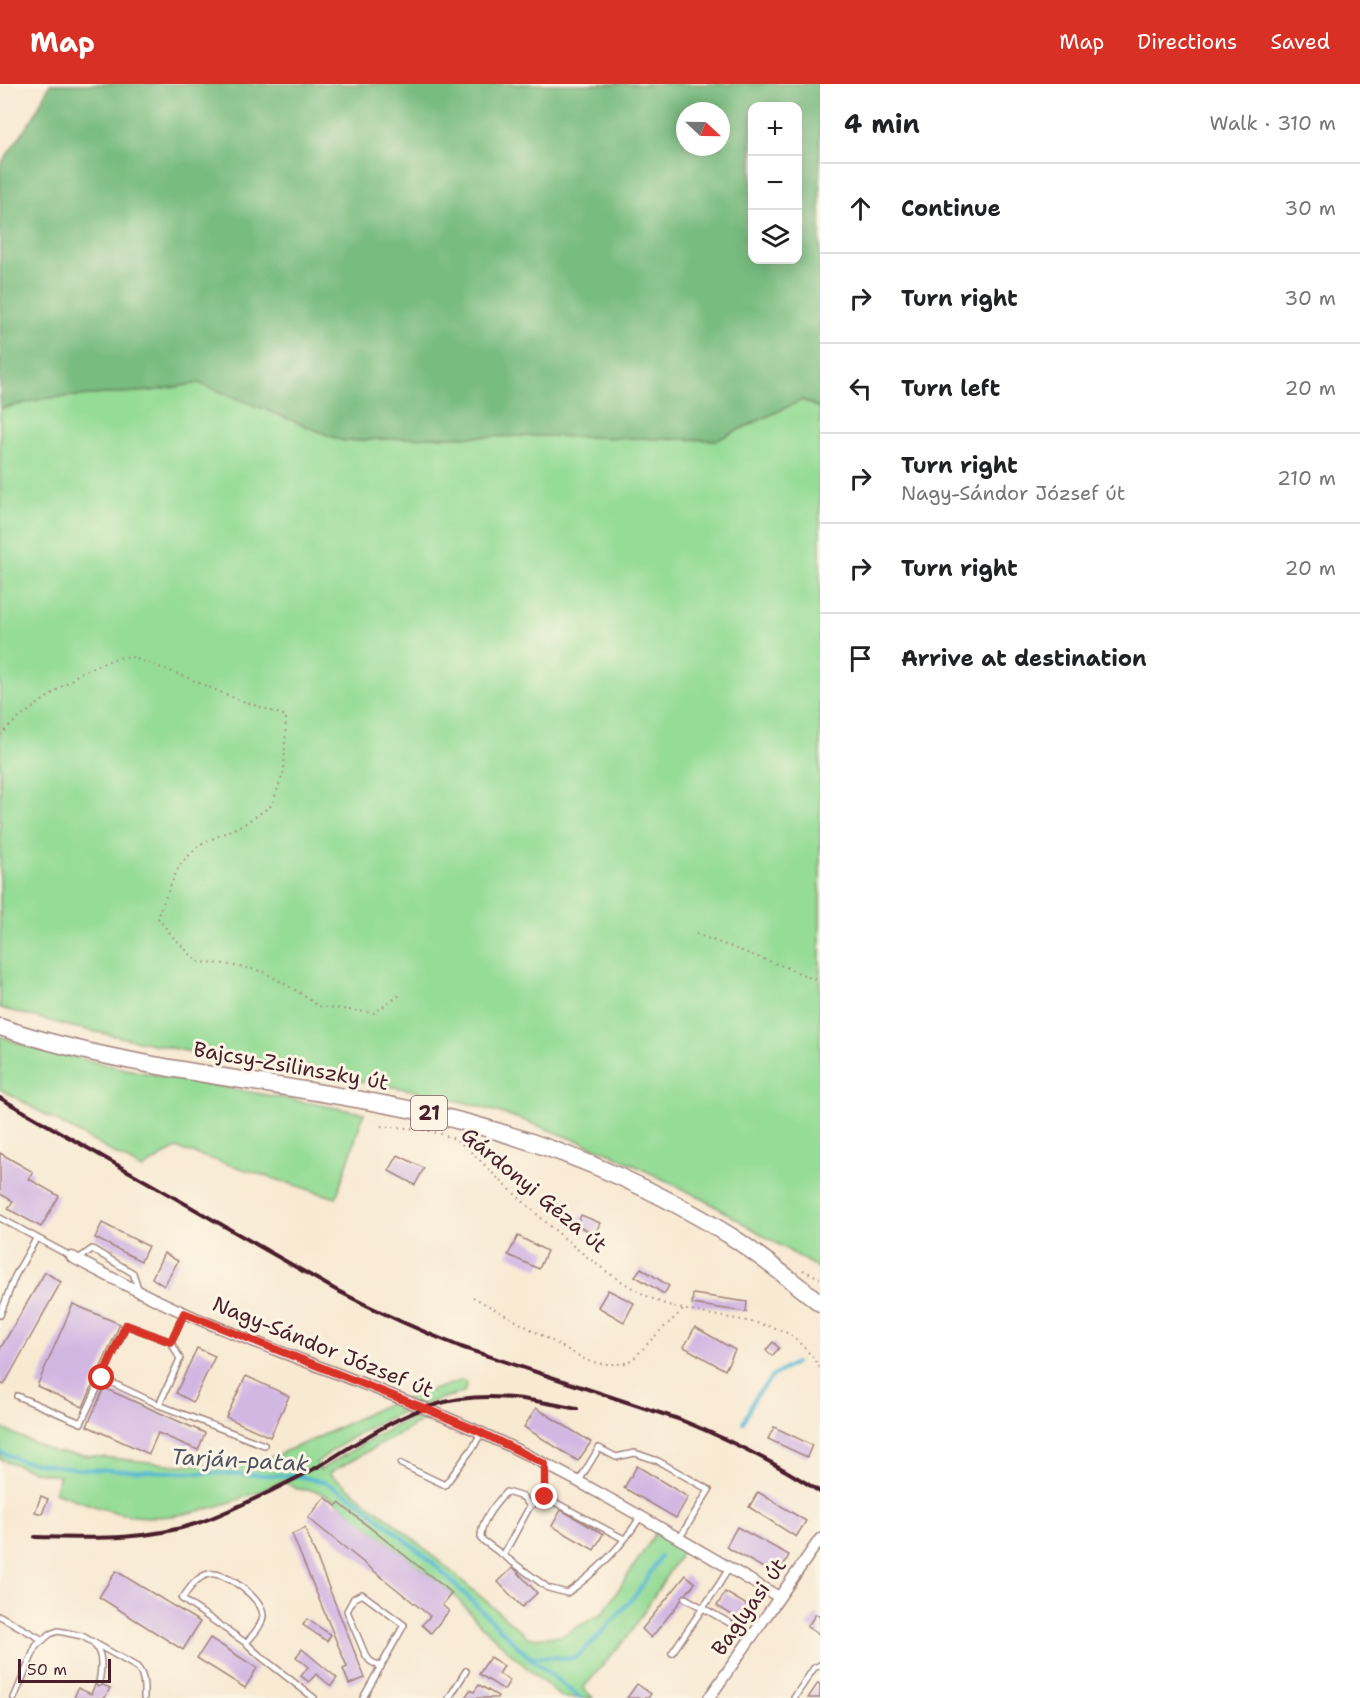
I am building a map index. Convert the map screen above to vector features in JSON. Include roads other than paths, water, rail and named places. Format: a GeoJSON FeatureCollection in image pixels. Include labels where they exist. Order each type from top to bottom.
{"type":"FeatureCollection","features":[{"type":"Feature","properties":{"kind":"main road","name":"Bajcsy-Zsilinszky út"},"geometry":{"type":"LineString","coordinates":[[0,1027],[126,1060],[427,1113],[497,1131],[556,1150],[646,1189],[694,1214],[792,1280],[820,1303]]}},
{"type":"Feature","properties":{"kind":"street","name":"Nagy-Sándor József út"},"geometry":{"type":"LineString","coordinates":[[75,1258],[140,1293],[184,1313],[481,1432],[579,1482],[779,1597]]}},
{"type":"Feature","properties":{"kind":"street","name":"Baglyasi út"},"geometry":{"type":"LineString","coordinates":[[709,1698],[820,1539]]}},
{"type":"Feature","properties":{"kind":"lane"},"geometry":{"type":"LineString","coordinates":[[0,1218],[75,1258],[92,1249],[133,1273],[140,1293]]}},
{"type":"Feature","properties":{"kind":"lane"},"geometry":{"type":"LineString","coordinates":[[0,1315],[15,1276],[36,1239]]}},
{"type":"Feature","properties":{"kind":"lane"},"geometry":{"type":"LineString","coordinates":[[171,1342],[184,1313]]}},
{"type":"Feature","properties":{"kind":"lane"},"geometry":{"type":"LineString","coordinates":[[17,1396],[81,1423],[126,1325],[171,1342],[180,1359],[159,1404]]}},
{"type":"Feature","properties":{"kind":"lane"},"geometry":{"type":"LineString","coordinates":[[102,1378],[159,1404],[264,1445]]}},
{"type":"Feature","properties":{"kind":"lane"},"geometry":{"type":"LineString","coordinates":[[401,1464],[445,1485],[474,1446],[481,1432]]}},
{"type":"Feature","properties":{"kind":"lane"},"geometry":{"type":"LineString","coordinates":[[579,1482],[599,1448],[616,1457],[634,1454],[658,1461],[697,1482],[709,1490],[679,1539]]}},
{"type":"Feature","properties":{"kind":"lane"},"geometry":{"type":"LineString","coordinates":[[545,1464],[545,1497]]}},
{"type":"Feature","properties":{"kind":"lane"},"geometry":{"type":"LineString","coordinates":[[530,1506],[523,1497],[506,1492],[492,1509],[481,1531],[481,1539],[548,1588],[567,1593],[586,1580],[632,1531],[640,1517]]}},
{"type":"Feature","properties":{"kind":"lane"},"geometry":{"type":"LineString","coordinates":[[504,1554],[530,1506],[545,1497]]}},
{"type":"Feature","properties":{"kind":"lane"},"geometry":{"type":"LineString","coordinates":[[545,1497],[624,1539]]}},
{"type":"Feature","properties":{"kind":"lane"},"geometry":{"type":"LineString","coordinates":[[672,1653],[729,1568]]}},
{"type":"Feature","properties":{"kind":"lane"},"geometry":{"type":"LineString","coordinates":[[246,1643],[261,1622],[263,1613],[258,1603],[236,1583],[220,1575],[212,1573],[195,1581],[182,1599],[246,1643],[314,1698]]}},
{"type":"Feature","properties":{"kind":"lane"},"geometry":{"type":"LineString","coordinates":[[363,1698],[381,1666],[404,1625],[362,1594],[354,1599],[347,1611],[365,1654],[370,1661],[381,1666]]}},
{"type":"Feature","properties":{"kind":"lane"},"geometry":{"type":"LineString","coordinates":[[685,1598],[735,1626]]}},
{"type":"Feature","properties":{"kind":"lane"},"geometry":{"type":"LineString","coordinates":[[0,1616],[43,1640]]}},
{"type":"Feature","properties":{"kind":"lane"},"geometry":{"type":"LineString","coordinates":[[14,1698],[36,1646],[57,1631],[72,1633],[91,1641],[140,1669],[144,1698]]}},
{"type":"Feature","properties":{"kind":"lane"},"geometry":{"type":"LineString","coordinates":[[91,1641],[98,1647],[102,1661],[99,1683]]}},
{"type":"Feature","properties":{"kind":"lane"},"geometry":{"type":"LineString","coordinates":[[794,1698],[814,1668],[820,1665]]}},
{"type":"Feature","properties":{"kind":"lane"},"geometry":{"type":"LineString","coordinates":[[449,1698],[466,1671]]}},
{"type":"Feature","properties":{"kind":"waterway"},"geometry":{"type":"LineString","coordinates":[[743,1423],[755,1397],[773,1376],[795,1363]]}},
{"type":"Feature","properties":{"kind":"waterway","name":"Tarján-patak"},"geometry":{"type":"LineString","coordinates":[[0,1452],[23,1461],[78,1469],[297,1476],[324,1482],[356,1499],[433,1563],[529,1657],[580,1698]]}},
{"type":"Feature","properties":{"kind":"waterway"},"geometry":{"type":"LineString","coordinates":[[530,1657],[575,1658],[597,1638],[638,1592],[660,1557]]}},
{"type":"Feature","properties":{"kind":"railway"},"geometry":{"type":"LineString","coordinates":[[0,1098],[336,1290],[367,1305],[461,1347],[681,1420],[787,1471],[820,1492]]}},
{"type":"Feature","properties":{"kind":"railway"},"geometry":{"type":"LineString","coordinates":[[35,1537],[138,1536],[198,1523],[234,1509],[302,1476],[405,1416],[441,1403],[475,1397],[505,1397],[577,1409]]}}]}
